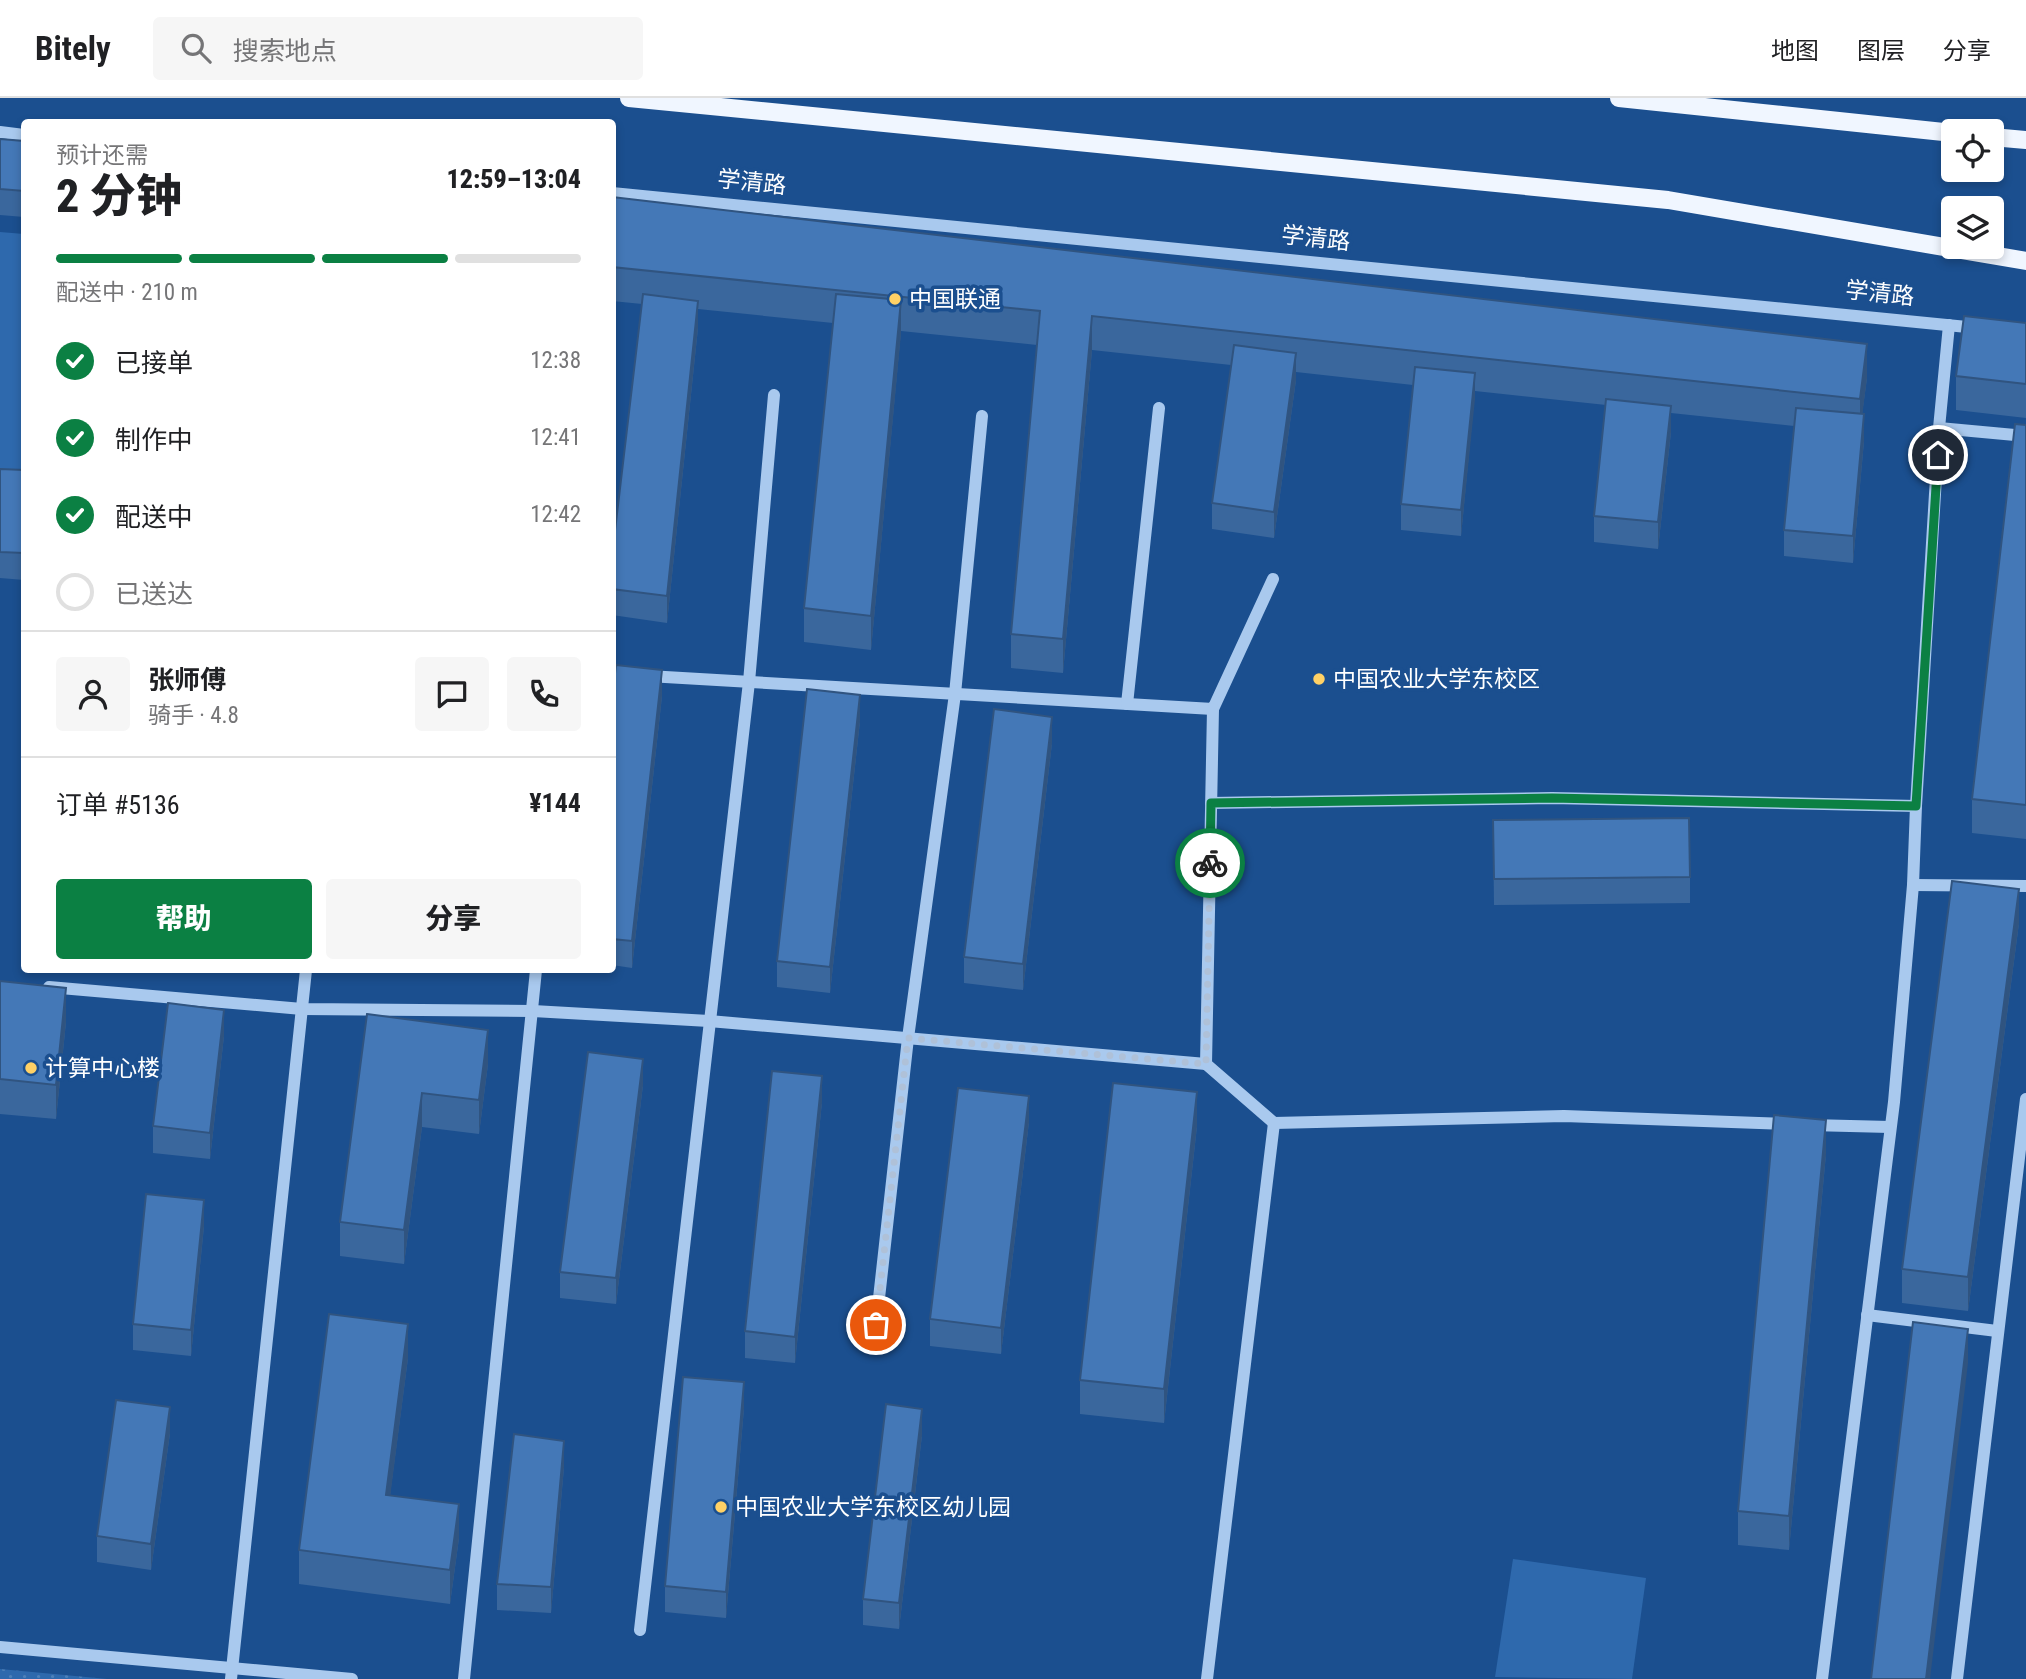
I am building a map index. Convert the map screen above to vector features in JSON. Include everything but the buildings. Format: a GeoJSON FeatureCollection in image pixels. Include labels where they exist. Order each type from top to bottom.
{"type":"FeatureCollection","features":[{"type":"Feature","properties":{"kind":"main road"},"geometry":{"type":"LineString","coordinates":[[629,98],[1668,200],[2026,261]]}},
{"type":"Feature","properties":{"kind":"main road"},"geometry":{"type":"LineString","coordinates":[[1619,98],[1941,132]]}},
{"type":"Feature","properties":{"kind":"main road"},"geometry":{"type":"LineString","coordinates":[[2004,137],[2026,140]]}},
{"type":"Feature","properties":{"kind":"street"},"geometry":{"type":"LineString","coordinates":[[0,132],[21,135]]}},
{"type":"Feature","properties":{"kind":"street","name":"学清路"},"geometry":{"type":"LineString","coordinates":[[616,193],[1988,329]]}},
{"type":"Feature","properties":{"kind":"street"},"geometry":{"type":"LineString","coordinates":[[1822,1679],[1890,1128],[1913,885],[1940,428],[1949,325]]}},
{"type":"Feature","properties":{"kind":"street"},"geometry":{"type":"LineString","coordinates":[[640,1630],[749,682],[774,395]]}},
{"type":"Feature","properties":{"kind":"street"},"geometry":{"type":"LineString","coordinates":[[1127,704],[1159,408]]}},
{"type":"Feature","properties":{"kind":"street"},"geometry":{"type":"LineString","coordinates":[[876,1325],[908,1038],[955,694],[982,416]]}},
{"type":"Feature","properties":{"kind":"street"},"geometry":{"type":"LineString","coordinates":[[1940,428],[2026,436]]}},
{"type":"Feature","properties":{"kind":"street"},"geometry":{"type":"LineString","coordinates":[[1206,1064],[1213,709],[1273,579]]}},
{"type":"Feature","properties":{"kind":"street"},"geometry":{"type":"LineString","coordinates":[[640,676],[1213,709]]}},
{"type":"Feature","properties":{"kind":"street"},"geometry":{"type":"LineString","coordinates":[[1211,803],[1552,798],[1916,806]]}},
{"type":"Feature","properties":{"kind":"street"},"geometry":{"type":"LineString","coordinates":[[1913,885],[2026,886]]}},
{"type":"Feature","properties":{"kind":"street"},"geometry":{"type":"LineString","coordinates":[[232,1673],[306,973]]}},
{"type":"Feature","properties":{"kind":"street"},"geometry":{"type":"LineString","coordinates":[[464,1679],[536,973]]}},
{"type":"Feature","properties":{"kind":"street"},"geometry":{"type":"LineString","coordinates":[[41,986],[302,1009],[533,1011],[709,1021],[1206,1064],[1274,1123],[1564,1116],[1890,1128]]}},
{"type":"Feature","properties":{"kind":"street"},"geometry":{"type":"LineString","coordinates":[[1957,1679],[2026,1099]]}},
{"type":"Feature","properties":{"kind":"street"},"geometry":{"type":"LineString","coordinates":[[1208,1679],[1274,1123]]}},
{"type":"Feature","properties":{"kind":"street"},"geometry":{"type":"LineString","coordinates":[[1867,1315],[1997,1331]]}},
{"type":"Feature","properties":{"kind":"street"},"geometry":{"type":"LineString","coordinates":[[0,1647],[232,1673],[352,1679]]}},
{"type":"Feature","properties":{"kind":"shaded area"},"geometry":{"type":"Polygon","coordinates":[[[0,232],[21,234],[21,493],[0,491],[0,232]]]}},
{"type":"Feature","properties":{"kind":"shaded area"},"geometry":{"type":"Polygon","coordinates":[[[1513,1559],[1646,1578],[1632,1679],[1495,1677],[1513,1559]]]}},
{"type":"Feature","properties":{"kind":"shaded area"},"geometry":{"type":"Polygon","coordinates":[[[0,1669],[107,1679],[0,1679],[0,1669]]]}},
{"type":"Feature","properties":{"kind":"way so far"},"geometry":{"type":"LineString","coordinates":[[876,1325],[908,1038],[1206,1064],[1210,863]]}},
{"type":"Feature","properties":{"kind":"place","name":"中国联通"},"geometry":{"type":"Point","coordinates":[895,299]}},
{"type":"Feature","properties":{"kind":"place","name":"中国农业大学东校区"},"geometry":{"type":"Point","coordinates":[1319,679]}},
{"type":"Feature","properties":{"kind":"place","name":"计算中心楼"},"geometry":{"type":"Point","coordinates":[31,1068]}},
{"type":"Feature","properties":{"kind":"place","name":"中国农业大学东校区幼儿园"},"geometry":{"type":"Point","coordinates":[721,1507]}},
{"type":"Feature","properties":{"kind":"route"},"geometry":{"type":"LineString","coordinates":[[1210,863],[1211,803],[1552,798],[1916,806],[1938,455]]}}]}
